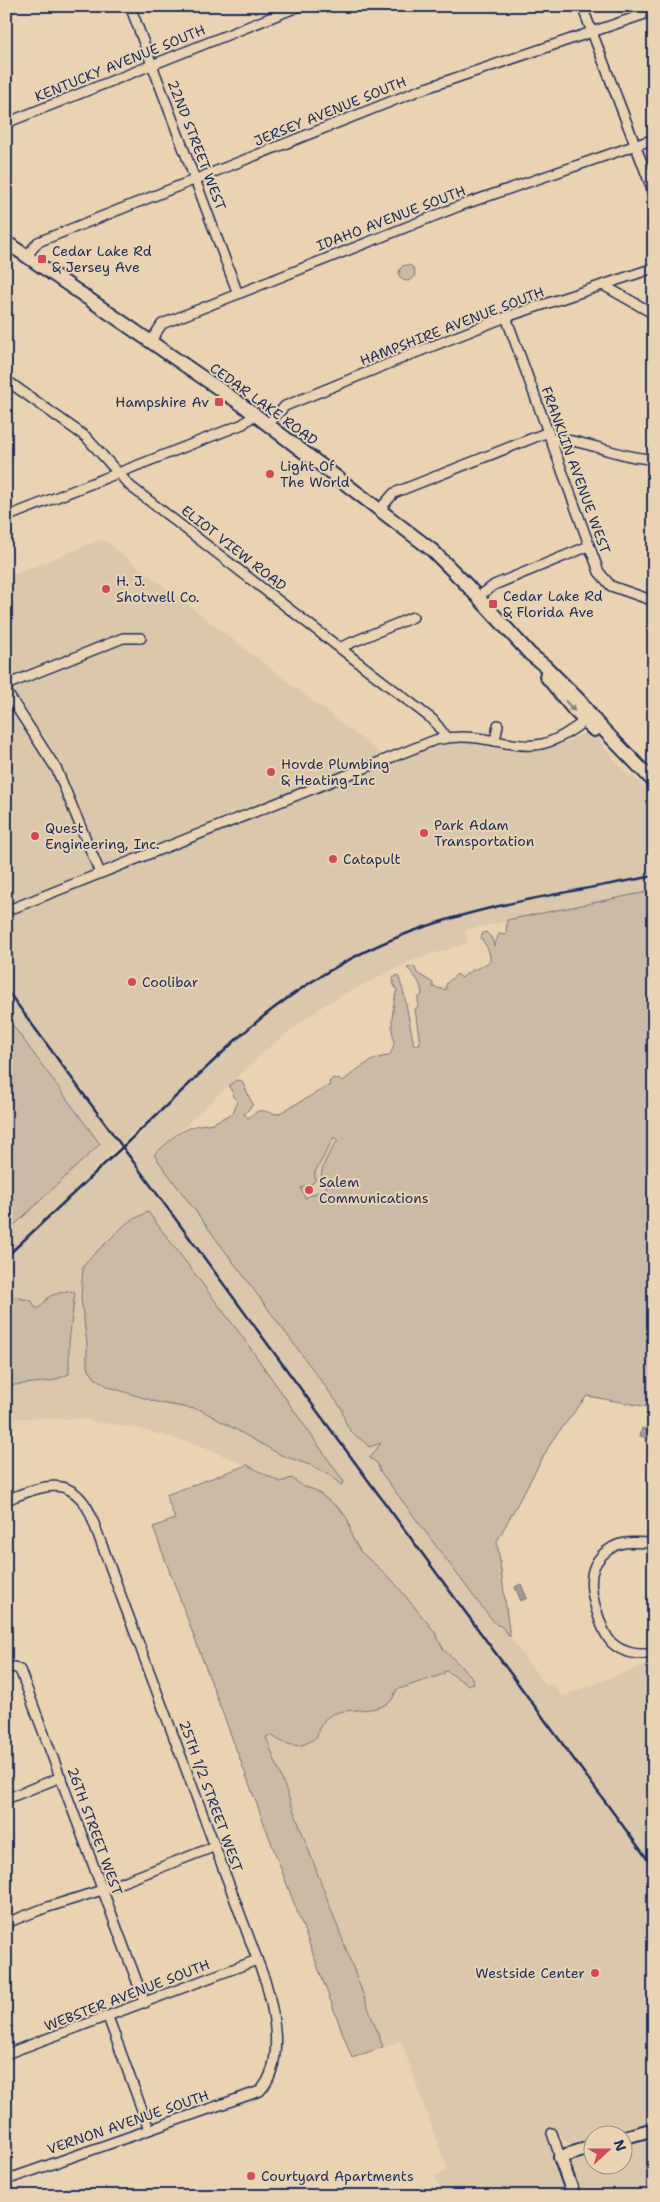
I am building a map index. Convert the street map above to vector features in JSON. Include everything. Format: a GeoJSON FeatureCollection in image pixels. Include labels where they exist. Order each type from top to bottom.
{"type":"FeatureCollection","features":[{"type":"Feature","properties":{"kind":"street","name":"22ND STREET WEST"},"geometry":{"type":"LineString","coordinates":[[130,6],[238,294]]}},
{"type":"Feature","properties":{"kind":"street","name":"KENTUCKY AVENUE SOUTH"},"geometry":{"type":"LineString","coordinates":[[6,124],[300,6]]}},
{"type":"Feature","properties":{"kind":"street"},"geometry":{"type":"LineString","coordinates":[[582,6],[654,194]]}},
{"type":"Feature","properties":{"kind":"street","name":"JERSEY AVENUE SOUTH"},"geometry":{"type":"LineString","coordinates":[[26,257],[38,242],[420,90],[654,11]]}},
{"type":"Feature","properties":{"kind":"street","name":"IDAHO AVENUE SOUTH"},"geometry":{"type":"LineString","coordinates":[[150,342],[162,324],[462,205],[654,139]]}},
{"type":"Feature","properties":{"kind":"street","name":"CEDAR LAKE ROAD"},"geometry":{"type":"LineString","coordinates":[[6,242],[255,414],[432,550],[530,654],[546,666],[581,702],[588,718],[635,764],[653,786]]}},
{"type":"Feature","properties":{"kind":"street","name":"HAMPSHIRE AVENUE SOUTH"},"geometry":{"type":"LineString","coordinates":[[268,424],[285,406],[506,317],[654,268]]}},
{"type":"Feature","properties":{"kind":"street"},"geometry":{"type":"LineString","coordinates":[[603,285],[654,314]]}},
{"type":"Feature","properties":{"kind":"street","name":"FRANKLIN AVENUE WEST"},"geometry":{"type":"LineString","coordinates":[[506,317],[599,572],[611,586],[654,602]]}},
{"type":"Feature","properties":{"kind":"street","name":"ELIOT VIEW ROAD"},"geometry":{"type":"LineString","coordinates":[[6,380],[86,437],[130,486],[341,647],[433,720],[447,738]]}},
{"type":"Feature","properties":{"kind":"street"},"geometry":{"type":"LineString","coordinates":[[6,517],[243,424],[255,414]]}},
{"type":"Feature","properties":{"kind":"street"},"geometry":{"type":"LineString","coordinates":[[380,509],[394,493],[549,436],[624,455],[654,458]]}},
{"type":"Feature","properties":{"kind":"street"},"geometry":{"type":"LineString","coordinates":[[478,597],[494,585],[589,546]]}},
{"type":"Feature","properties":{"kind":"street"},"geometry":{"type":"LineString","coordinates":[[341,647],[413,617]]}},
{"type":"Feature","properties":{"kind":"street"},"geometry":{"type":"LineString","coordinates":[[6,685],[123,638],[141,638]]}},
{"type":"Feature","properties":{"kind":"street"},"geometry":{"type":"LineString","coordinates":[[6,691],[57,770],[100,873]]}},
{"type":"Feature","properties":{"kind":"street"},"geometry":{"type":"LineString","coordinates":[[6,911],[435,740],[476,738],[511,745],[542,744],[588,718]]}},
{"type":"Feature","properties":{"kind":"street"},"geometry":{"type":"LineString","coordinates":[[495,741],[498,725]]}},
{"type":"Feature","properties":{"kind":"street","name":"25TH 1/2 STREET WEST"},"geometry":{"type":"LineString","coordinates":[[6,1500],[37,1489],[59,1486],[70,1489],[78,1495],[90,1513],[216,1846],[272,2005],[274,2053],[270,2076],[260,2091]]}},
{"type":"Feature","properties":{"kind":"street"},"geometry":{"type":"LineString","coordinates":[[654,1543],[623,1543],[613,1547],[598,1561],[590,1584],[591,1596],[600,1622],[612,1642],[632,1653],[644,1655],[654,1653]]}},
{"type":"Feature","properties":{"kind":"street","name":"26TH STREET WEST"},"geometry":{"type":"LineString","coordinates":[[6,1669],[14,1667],[20,1670],[145,2003]]}},
{"type":"Feature","properties":{"kind":"street"},"geometry":{"type":"LineString","coordinates":[[6,1799],[60,1777]]}},
{"type":"Feature","properties":{"kind":"street"},"geometry":{"type":"LineString","coordinates":[[6,1923],[44,1908],[102,1890],[216,1846]]}},
{"type":"Feature","properties":{"kind":"street","name":"WEBSTER AVENUE SOUTH"},"geometry":{"type":"LineString","coordinates":[[6,2054],[257,1960]]}},
{"type":"Feature","properties":{"kind":"street"},"geometry":{"type":"LineString","coordinates":[[108,2017],[149,2129]]}},
{"type":"Feature","properties":{"kind":"street","name":"VERNON AVENUE SOUTH"},"geometry":{"type":"LineString","coordinates":[[6,2180],[260,2091]]}},
{"type":"Feature","properties":{"kind":"street"},"geometry":{"type":"LineString","coordinates":[[632,2135],[654,2129]]}},
{"type":"Feature","properties":{"kind":"street"},"geometry":{"type":"LineString","coordinates":[[552,2133],[574,2196]]}},
{"type":"Feature","properties":{"kind":"street"},"geometry":{"type":"LineString","coordinates":[[560,2157],[582,2150]]}},
{"type":"Feature","properties":{"kind":"shaded area"},"geometry":{"type":"Polygon","coordinates":[[[404,265],[410,265],[415,270],[413,279],[404,281],[399,276],[399,270],[404,265]]]}},
{"type":"Feature","properties":{"kind":"shaded area"},"geometry":{"type":"Polygon","coordinates":[[[102,539],[392,762],[447,744],[470,743],[515,751],[539,750],[568,741],[587,732],[595,735],[622,769],[636,779],[654,797],[654,891],[465,930],[468,943],[411,961],[321,1007],[267,1049],[154,1155],[564,1047],[588,1342],[470,1584],[546,1686],[553,1684],[562,1696],[654,1662],[654,2122],[632,2128],[632,2124],[582,2124],[582,2144],[579,2145],[566,2142],[558,2131],[546,2136],[557,2166],[582,2158],[582,2174],[632,2174],[632,2142],[654,2136],[654,2196],[443,2196],[435,2176],[448,2171],[401,2041],[383,2047],[266,1736],[263,1472],[198,1445],[140,1429],[82,1419],[6,1418],[6,1233],[100,1144],[6,1016],[6,578],[102,539]],[[145,1121],[92,1171],[96,1175],[149,1125],[145,1121]]]}},
{"type":"Feature","properties":{"kind":"shaded area"},"geometry":{"type":"Polygon","coordinates":[[[647,892],[654,898],[654,1408],[587,1396],[553,1439],[497,1541],[510,1637],[484,1610],[380,1471],[377,1463],[370,1458],[381,1443],[369,1447],[351,1431],[342,1409],[154,1155],[177,1134],[194,1126],[213,1123],[233,1113],[237,1102],[229,1086],[236,1080],[242,1081],[253,1105],[244,1114],[248,1118],[259,1111],[278,1114],[330,1085],[329,1082],[333,1078],[343,1081],[370,1061],[389,1056],[394,1043],[392,1021],[397,990],[393,978],[398,975],[404,994],[414,1045],[420,1044],[415,1009],[418,1007],[418,998],[422,995],[422,991],[417,980],[407,968],[414,966],[417,973],[433,983],[433,987],[446,990],[446,984],[457,974],[462,978],[490,961],[489,952],[481,938],[483,933],[486,932],[491,937],[494,946],[499,934],[506,935],[507,920],[647,892]],[[334,1137],[315,1172],[313,1183],[301,1188],[305,1198],[327,1188],[323,1179],[321,1179],[323,1168],[329,1154],[338,1141],[334,1137]]]}},
{"type":"Feature","properties":{"kind":"shaded area"},"geometry":{"type":"Polygon","coordinates":[[[6,1016],[100,1144],[6,1233],[6,1016]]]}},
{"type":"Feature","properties":{"kind":"shaded area"},"geometry":{"type":"Polygon","coordinates":[[[148,1212],[244,1339],[344,1482],[341,1485],[328,1474],[310,1465],[281,1455],[201,1410],[160,1403],[109,1387],[95,1378],[89,1370],[81,1299],[83,1267],[128,1222],[148,1212]]]}},
{"type":"Feature","properties":{"kind":"shaded area"},"geometry":{"type":"Polygon","coordinates":[[[66,1291],[75,1292],[69,1342],[69,1374],[52,1381],[6,1386],[6,1298],[15,1297],[32,1301],[35,1308],[39,1308],[50,1296],[66,1291]]]}},
{"type":"Feature","properties":{"kind":"shaded area"},"geometry":{"type":"Polygon","coordinates":[[[642,1428],[654,1432],[654,1440],[640,1436],[642,1428]]]}},
{"type":"Feature","properties":{"kind":"shaded area"},"geometry":{"type":"Polygon","coordinates":[[[247,1465],[280,1482],[292,1478],[302,1486],[315,1490],[341,1510],[348,1520],[352,1537],[360,1551],[393,1581],[434,1631],[444,1650],[471,1676],[474,1683],[468,1685],[447,1671],[443,1672],[444,1674],[396,1690],[391,1701],[382,1706],[338,1712],[329,1716],[322,1724],[317,1736],[306,1744],[288,1744],[271,1735],[266,1737],[383,2047],[352,2058],[153,1527],[175,1519],[166,1495],[247,1465]]]}},
{"type":"Feature","properties":{"kind":"shaded area"},"geometry":{"type":"Polygon","coordinates":[[[521,1584],[527,1598],[521,1601],[515,1587],[521,1584]]]}},
{"type":"Feature","properties":{"kind":"railway"},"geometry":{"type":"LineString","coordinates":[[6,1257],[240,1036],[278,1005],[317,978],[359,954],[433,924],[527,900],[654,876]]}},
{"type":"Feature","properties":{"kind":"railway"},"geometry":{"type":"LineString","coordinates":[[6,989],[654,1868]]}},
{"type":"Feature","properties":{"kind":"place","name":"Cedar Lake Rd & Jersey Ave"},"geometry":{"type":"Point","coordinates":[42,259]}},
{"type":"Feature","properties":{"kind":"place","name":"Hampshire Av"},"geometry":{"type":"Point","coordinates":[219,402]}},
{"type":"Feature","properties":{"kind":"place","name":"Light Of The World"},"geometry":{"type":"Point","coordinates":[270,474]}},
{"type":"Feature","properties":{"kind":"place","name":"H. J. Shotwell Co."},"geometry":{"type":"Point","coordinates":[106,589]}},
{"type":"Feature","properties":{"kind":"place","name":"Cedar Lake Rd & Florida Ave"},"geometry":{"type":"Point","coordinates":[493,604]}},
{"type":"Feature","properties":{"kind":"place","name":"Hovde Plumbing & Heating Inc"},"geometry":{"type":"Point","coordinates":[271,772]}},
{"type":"Feature","properties":{"kind":"place","name":"Park Adam Transportation"},"geometry":{"type":"Point","coordinates":[424,833]}},
{"type":"Feature","properties":{"kind":"place","name":"Quest Engineering, Inc."},"geometry":{"type":"Point","coordinates":[35,836]}},
{"type":"Feature","properties":{"kind":"place","name":"Catapult"},"geometry":{"type":"Point","coordinates":[333,859]}},
{"type":"Feature","properties":{"kind":"place","name":"Coolibar"},"geometry":{"type":"Point","coordinates":[132,982]}},
{"type":"Feature","properties":{"kind":"place","name":"Salem Communications"},"geometry":{"type":"Point","coordinates":[309,1190]}},
{"type":"Feature","properties":{"kind":"place","name":"Westside Center"},"geometry":{"type":"Point","coordinates":[595,1973]}},
{"type":"Feature","properties":{"kind":"place","name":"Courtyard Apartments"},"geometry":{"type":"Point","coordinates":[251,2176]}}]}
